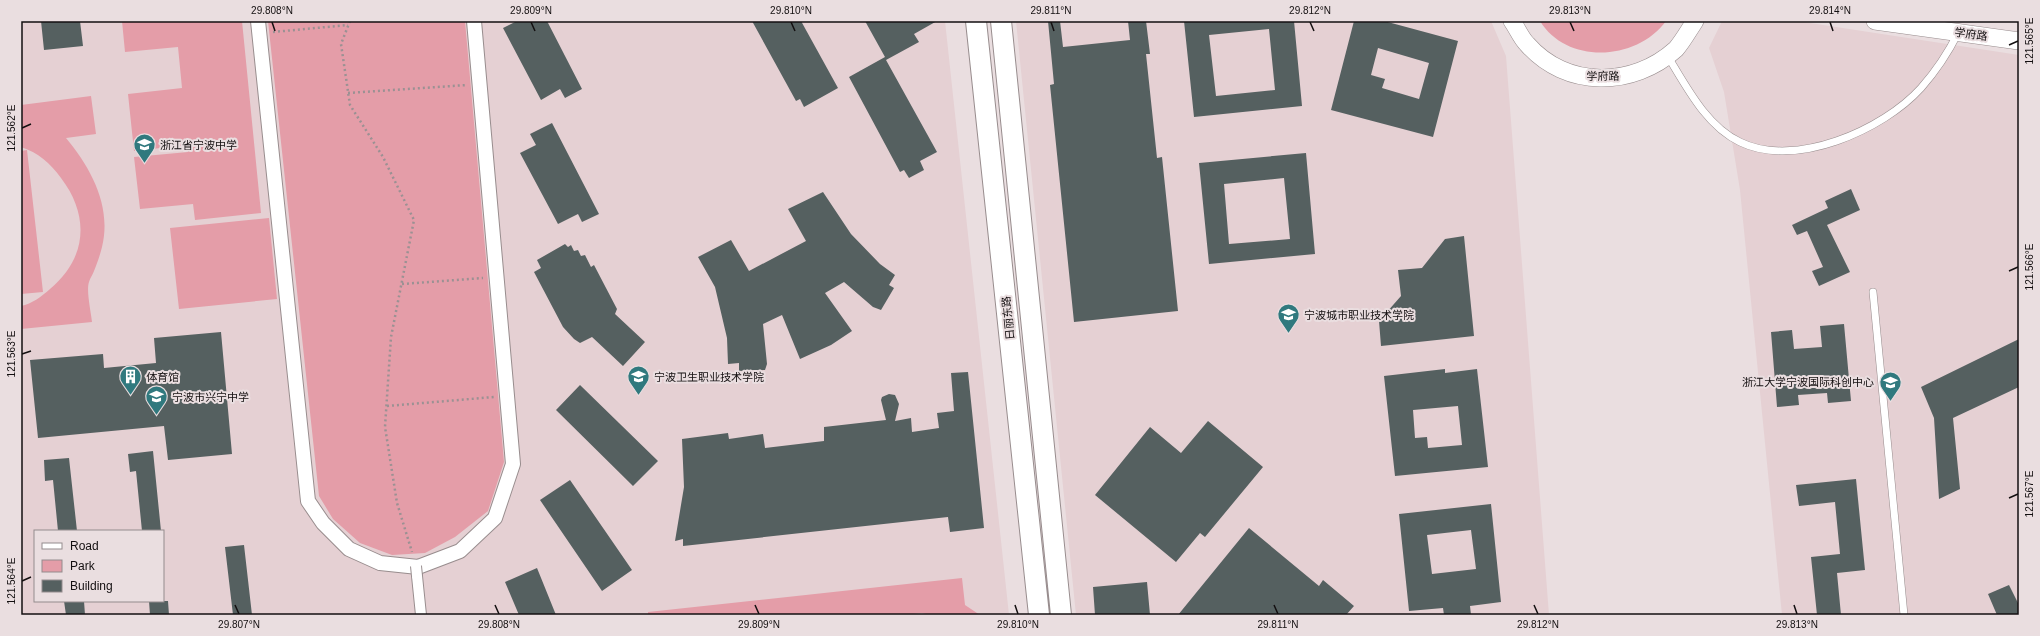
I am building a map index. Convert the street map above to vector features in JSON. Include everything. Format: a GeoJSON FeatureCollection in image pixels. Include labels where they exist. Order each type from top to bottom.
{"type":"FeatureCollection","features":[{"type":"Feature","properties":{"kind":"main road","name":"日丽东路"},"geometry":{"type":"LineString","coordinates":[[976,21],[1039,615]]}},
{"type":"Feature","properties":{"kind":"main road","name":"日丽东路"},"geometry":{"type":"LineString","coordinates":[[1001,21],[1061,615]]}},
{"type":"Feature","properties":{"kind":"street"},"geometry":{"type":"LineString","coordinates":[[258,27],[308,501],[323,523],[348,549],[380,563],[418,567],[460,551],[496,518],[513,464],[474,21]]}},
{"type":"Feature","properties":{"kind":"street","name":"学府路"},"geometry":{"type":"LineString","coordinates":[[1512,21],[1527,44],[1553,66],[1584,77],[1618,78],[1650,68],[1676,48],[1695,21]]}},
{"type":"Feature","properties":{"kind":"street","name":"学府路"},"geometry":{"type":"LineString","coordinates":[[1875,21],[2019,41]]}},
{"type":"Feature","properties":{"kind":"street"},"geometry":{"type":"LineString","coordinates":[[417,571],[421,615]]}},
{"type":"Feature","properties":{"kind":"lane"},"geometry":{"type":"LineString","coordinates":[[1667,55],[1688,90],[1714,124],[1739,142],[1761,150],[1800,151],[1837,141],[1863,130],[1891,113],[1920,89],[1945,58],[1959,32]]}},
{"type":"Feature","properties":{"kind":"lane"},"geometry":{"type":"LineString","coordinates":[[1873,292],[1904,615]]}},
{"type":"Feature","properties":{"kind":"path"},"geometry":{"type":"LineString","coordinates":[[350,21],[341,44],[350,105],[383,157],[414,220],[391,337],[385,427],[397,503],[417,571]]}},
{"type":"Feature","properties":{"kind":"path"},"geometry":{"type":"LineString","coordinates":[[258,27],[348,25]]}},
{"type":"Feature","properties":{"kind":"path"},"geometry":{"type":"LineString","coordinates":[[348,93],[480,84]]}},
{"type":"Feature","properties":{"kind":"path"},"geometry":{"type":"LineString","coordinates":[[402,284],[497,276]]}},
{"type":"Feature","properties":{"kind":"path"},"geometry":{"type":"LineString","coordinates":[[387,406],[507,396]]}},
{"type":"Feature","properties":{"kind":"shaded area","name":"宁波卫生职业技术学院"},"geometry":{"type":"Polygon","coordinates":[[[21,21],[945,21],[1009,615],[21,615],[21,21]]]}},
{"type":"Feature","properties":{"kind":"shaded area","name":"宁波城市职业技术学院"},"geometry":{"type":"Polygon","coordinates":[[[1016,21],[1491,21],[1506,56],[1549,615],[1076,615],[1016,21]]]}},
{"type":"Feature","properties":{"kind":"shaded area","name":"浙江大学宁波国际科创中心"},"geometry":{"type":"Polygon","coordinates":[[[1722,21],[1797,21],[2019,55],[2019,615],[1782,615],[1740,190],[1724,92],[1709,48],[1722,21]]]}},
{"type":"Feature","properties":{"kind":"green space"},"geometry":{"type":"Polygon","coordinates":[[[122,21],[242,21],[261,213],[195,220],[193,204],[140,209],[134,157],[188,152],[187,145],[134,151],[128,94],[182,88],[178,47],[125,52],[122,21]]]}},
{"type":"Feature","properties":{"kind":"green space"},"geometry":{"type":"Polygon","coordinates":[[[268,21],[465,21],[504,462],[488,511],[455,537],[425,553],[392,555],[360,543],[333,519],[319,496],[268,21]]]}},
{"type":"Feature","properties":{"kind":"green space"},"geometry":{"type":"Polygon","coordinates":[[[1540,21],[1666,21],[1653,34],[1638,44],[1621,50],[1602,52],[1584,51],[1567,45],[1552,35],[1540,21]]]}},
{"type":"Feature","properties":{"kind":"green space"},"geometry":{"type":"Polygon","coordinates":[[[91,96],[96,134],[66,138],[84,162],[102,202],[104,232],[102,247],[88,286],[92,322],[21,329],[21,306],[33,302],[50,289],[62,277],[71,264],[77,250],[80,236],[80,222],[77,207],[61,178],[44,159],[21,147],[21,105],[91,96]]]}},
{"type":"Feature","properties":{"kind":"green space"},"geometry":{"type":"Polygon","coordinates":[[[27,150],[43,292],[21,294],[21,151],[27,150]]]}},
{"type":"Feature","properties":{"kind":"green space"},"geometry":{"type":"Polygon","coordinates":[[[269,218],[277,299],[179,309],[170,228],[269,218]]]}},
{"type":"Feature","properties":{"kind":"green space"},"geometry":{"type":"Polygon","coordinates":[[[962,578],[965,605],[980,615],[930,615],[922,613],[905,615],[648,615],[648,612],[962,578]]]}},
{"type":"Feature","properties":{"kind":"building"},"geometry":{"type":"Polygon","coordinates":[[[41,21],[80,21],[83,46],[44,50],[41,21]]]}},
{"type":"Feature","properties":{"kind":"building"},"geometry":{"type":"Polygon","coordinates":[[[517,21],[547,21],[582,89],[565,98],[560,89],[541,100],[503,28],[517,21]]]}},
{"type":"Feature","properties":{"kind":"building"},"geometry":{"type":"Polygon","coordinates":[[[752,21],[801,21],[838,88],[804,107],[800,99],[796,101],[752,21]]]}},
{"type":"Feature","properties":{"kind":"building"},"geometry":{"type":"Polygon","coordinates":[[[865,21],[937,21],[914,34],[919,42],[886,60],[937,152],[920,161],[924,170],[909,178],[904,170],[900,172],[849,77],[885,57],[865,21]]]}},
{"type":"Feature","properties":{"kind":"building"},"geometry":{"type":"Polygon","coordinates":[[[1048,21],[1060,21],[1063,47],[1130,40],[1128,21],[1146,21],[1150,54],[1146,54],[1157,158],[1162,157],[1178,311],[1074,322],[1050,85],[1054,84],[1048,21]]]}},
{"type":"Feature","properties":{"kind":"building"},"geometry":{"type":"Polygon","coordinates":[[[1184,21],[1294,21],[1302,106],[1194,117],[1184,21]],[[1269,29],[1209,35],[1216,96],[1275,90],[1269,29]]]}},
{"type":"Feature","properties":{"kind":"building"},"geometry":{"type":"Polygon","coordinates":[[[1354,21],[1384,21],[1458,41],[1433,137],[1331,110],[1354,21]],[[1378,48],[1371,75],[1385,79],[1382,88],[1419,99],[1429,63],[1378,48]]]}},
{"type":"Feature","properties":{"kind":"building"},"geometry":{"type":"Polygon","coordinates":[[[552,123],[599,214],[582,222],[578,214],[558,224],[520,153],[536,145],[530,134],[552,123]]]}},
{"type":"Feature","properties":{"kind":"building"},"geometry":{"type":"Polygon","coordinates":[[[1306,153],[1315,254],[1209,264],[1199,163],[1306,153]],[[1284,178],[1224,184],[1229,244],[1290,239],[1284,178]]]}},
{"type":"Feature","properties":{"kind":"building"},"geometry":{"type":"Polygon","coordinates":[[[1851,189],[1860,210],[1827,225],[1850,272],[1819,286],[1812,271],[1823,267],[1807,231],[1797,235],[1792,225],[1828,208],[1825,201],[1851,189]]]}},
{"type":"Feature","properties":{"kind":"building"},"geometry":{"type":"Polygon","coordinates":[[[823,192],[851,234],[880,264],[895,275],[889,285],[894,288],[881,310],[873,307],[844,282],[825,293],[852,331],[831,345],[800,359],[782,315],[763,324],[767,364],[765,370],[739,371],[739,363],[728,364],[727,338],[715,287],[698,257],[731,240],[749,271],[806,241],[788,209],[823,192]]]}},
{"type":"Feature","properties":{"kind":"building"},"geometry":{"type":"Polygon","coordinates":[[[1464,236],[1474,336],[1381,346],[1379,321],[1401,296],[1398,270],[1422,268],[1445,239],[1464,236]]]}},
{"type":"Feature","properties":{"kind":"building"},"geometry":{"type":"Polygon","coordinates":[[[565,244],[568,247],[571,245],[574,251],[578,250],[581,256],[585,255],[591,267],[594,265],[617,309],[615,314],[645,342],[623,366],[592,337],[580,343],[574,339],[563,327],[534,272],[541,268],[537,260],[565,244]]]}},
{"type":"Feature","properties":{"kind":"building"},"geometry":{"type":"Polygon","coordinates":[[[1844,324],[1851,401],[1828,403],[1827,393],[1798,395],[1799,405],[1777,407],[1771,332],[1792,330],[1794,349],[1822,347],[1820,326],[1844,324]]]}},
{"type":"Feature","properties":{"kind":"building","name":"体育馆"},"geometry":{"type":"Polygon","coordinates":[[[221,332],[232,454],[168,460],[164,426],[38,438],[30,360],[103,354],[104,368],[156,363],[154,338],[221,332]]]}},
{"type":"Feature","properties":{"kind":"building"},"geometry":{"type":"Polygon","coordinates":[[[2019,339],[2019,387],[1953,418],[1960,489],[1939,499],[1934,418],[1921,387],[2019,339]]]}},
{"type":"Feature","properties":{"kind":"building"},"geometry":{"type":"Polygon","coordinates":[[[1445,369],[1445,373],[1477,369],[1488,467],[1395,476],[1384,376],[1445,369]],[[1458,406],[1413,410],[1415,438],[1427,437],[1428,448],[1462,445],[1458,406]]]}},
{"type":"Feature","properties":{"kind":"building"},"geometry":{"type":"Polygon","coordinates":[[[968,372],[984,528],[950,532],[948,517],[683,546],[683,539],[675,541],[684,487],[682,439],[728,433],[729,439],[763,434],[765,448],[824,441],[824,427],[886,420],[881,400],[882,397],[889,394],[895,395],[899,404],[895,421],[911,418],[912,432],[939,428],[937,413],[954,411],[951,373],[968,372]]]}},
{"type":"Feature","properties":{"kind":"building"},"geometry":{"type":"Polygon","coordinates":[[[580,385],[658,461],[633,486],[556,410],[580,385]]]}},
{"type":"Feature","properties":{"kind":"building"},"geometry":{"type":"Polygon","coordinates":[[[1208,421],[1263,467],[1205,537],[1200,533],[1176,562],[1095,495],[1150,427],[1181,453],[1208,421]]]}},
{"type":"Feature","properties":{"kind":"building"},"geometry":{"type":"Polygon","coordinates":[[[153,451],[161,530],[142,530],[136,471],[130,472],[128,454],[153,451]]]}},
{"type":"Feature","properties":{"kind":"building"},"geometry":{"type":"Polygon","coordinates":[[[69,458],[77,530],[58,530],[53,480],[45,481],[44,460],[69,458]]]}},
{"type":"Feature","properties":{"kind":"building"},"geometry":{"type":"Polygon","coordinates":[[[1856,479],[1865,570],[1837,573],[1841,615],[1817,615],[1811,557],[1840,554],[1835,502],[1799,506],[1796,485],[1856,479]]]}},
{"type":"Feature","properties":{"kind":"building"},"geometry":{"type":"Polygon","coordinates":[[[570,480],[632,570],[602,591],[540,500],[570,480]]]}},
{"type":"Feature","properties":{"kind":"building"},"geometry":{"type":"Polygon","coordinates":[[[1491,504],[1501,602],[1470,606],[1471,615],[1444,615],[1443,608],[1409,611],[1399,514],[1491,504]],[[1471,530],[1427,535],[1432,574],[1476,569],[1471,530]]]}},
{"type":"Feature","properties":{"kind":"building"},"geometry":{"type":"Polygon","coordinates":[[[1249,528],[1319,586],[1323,580],[1354,606],[1346,615],[1178,615],[1249,528]]]}},
{"type":"Feature","properties":{"kind":"building"},"geometry":{"type":"Polygon","coordinates":[[[244,545],[252,615],[233,615],[225,547],[244,545]]]}},
{"type":"Feature","properties":{"kind":"building"},"geometry":{"type":"Polygon","coordinates":[[[537,568],[556,615],[519,615],[505,582],[537,568]]]}},
{"type":"Feature","properties":{"kind":"building"},"geometry":{"type":"Polygon","coordinates":[[[1147,582],[1150,615],[1095,615],[1093,587],[1147,582]]]}},
{"type":"Feature","properties":{"kind":"building"},"geometry":{"type":"Polygon","coordinates":[[[2009,585],[2019,605],[2019,615],[1997,615],[1988,594],[2009,585]]]}},
{"type":"Feature","properties":{"kind":"building"},"geometry":{"type":"Polygon","coordinates":[[[168,601],[169,615],[150,615],[149,602],[168,601]]]}},
{"type":"Feature","properties":{"kind":"building"},"geometry":{"type":"Polygon","coordinates":[[[64,602],[84,602],[85,615],[66,615],[64,602]]]}},
{"type":"Feature","properties":{"kind":"place","name":"浙江省宁波中学"},"geometry":{"type":"Point","coordinates":[145,164]}},
{"type":"Feature","properties":{"kind":"place","name":"宁波城市职业技术学院"},"geometry":{"type":"Point","coordinates":[1288,334]}},
{"type":"Feature","properties":{"kind":"place","name":"体育馆"},"geometry":{"type":"Point","coordinates":[130,396]}},
{"type":"Feature","properties":{"kind":"place","name":"宁波卫生职业技术学院"},"geometry":{"type":"Point","coordinates":[638,396]}},
{"type":"Feature","properties":{"kind":"place","name":"浙江大学宁波国际科创中心"},"geometry":{"type":"Point","coordinates":[1890,402]}},
{"type":"Feature","properties":{"kind":"place","name":"宁波市兴宁中学"},"geometry":{"type":"Point","coordinates":[157,416]}}]}
